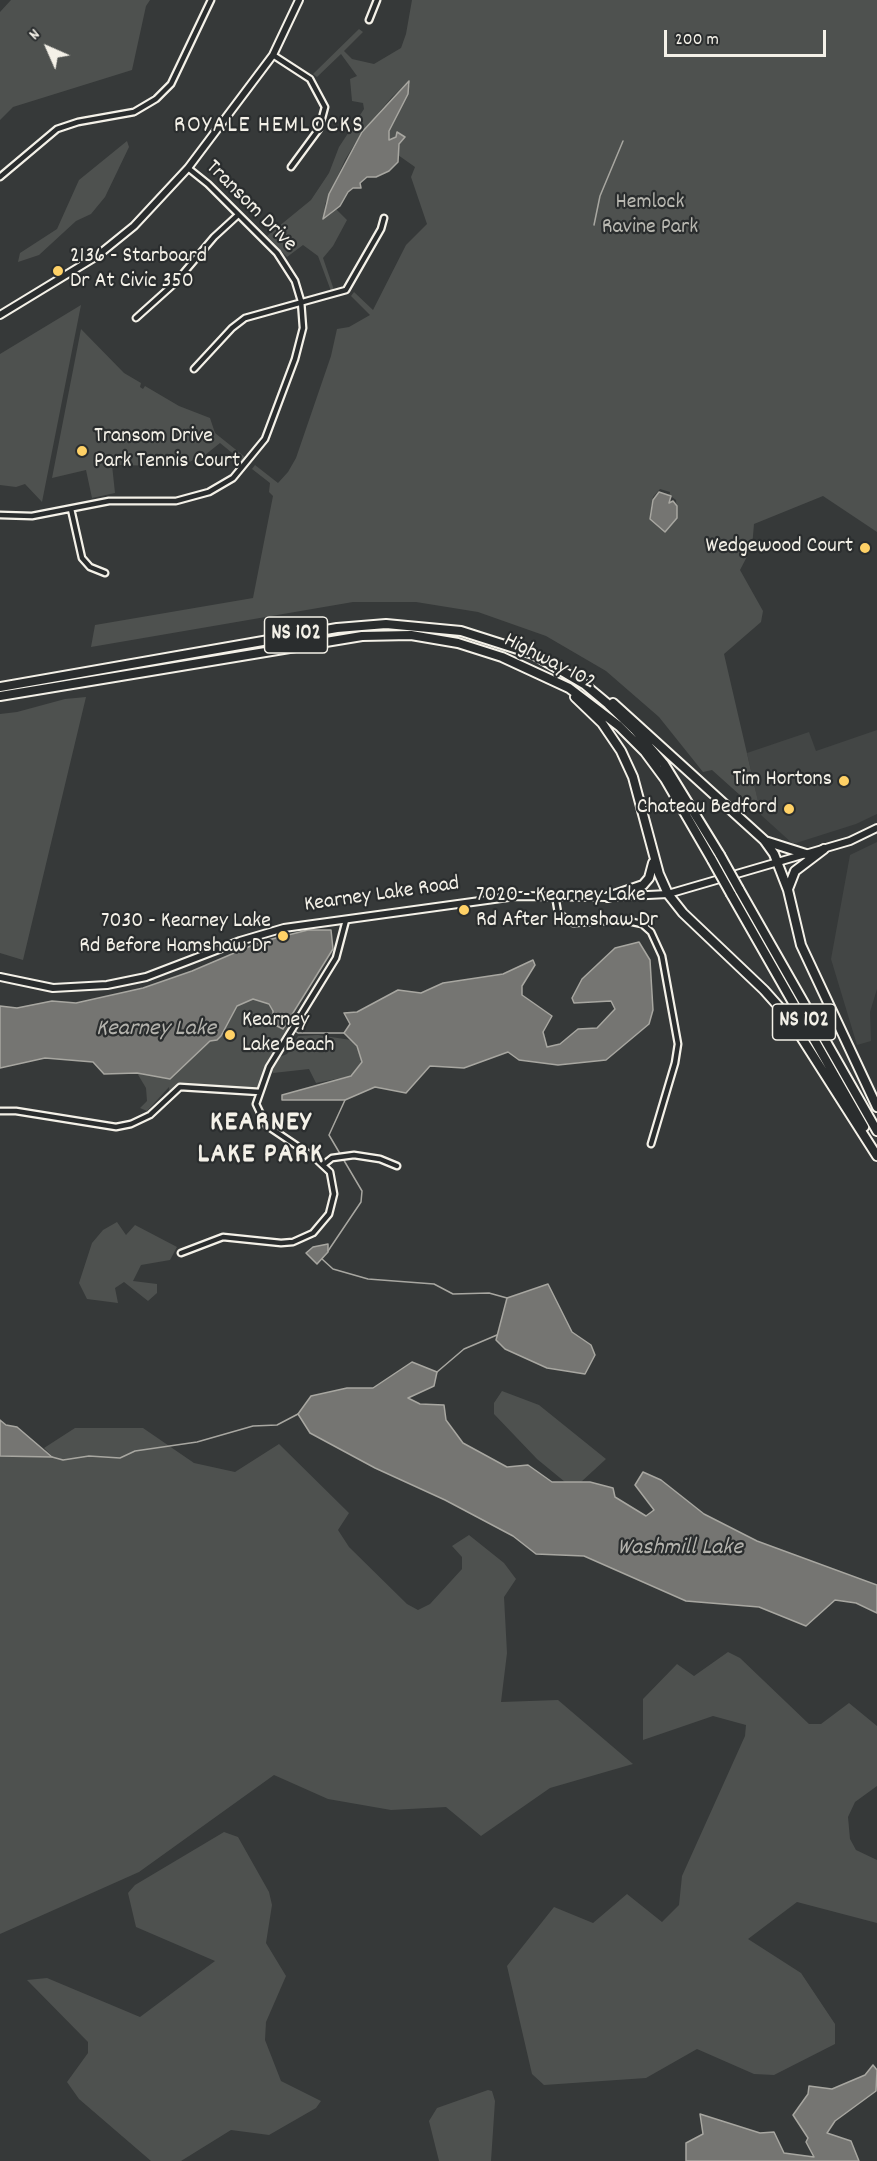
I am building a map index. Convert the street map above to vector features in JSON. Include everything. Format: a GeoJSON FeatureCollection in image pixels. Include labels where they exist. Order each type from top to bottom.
{"type":"FeatureCollection","features":[{"type":"Feature","properties":{"kind":"highway","name":"Highway 102"},"geometry":{"type":"LineString","coordinates":[[0,687],[268,639],[337,628],[386,624],[437,627],[485,637],[533,654],[584,684],[634,729],[664,764],[720,855],[877,1131]]}},
{"type":"Feature","properties":{"kind":"highway","name":"Highway 102"},"geometry":{"type":"LineString","coordinates":[[0,696],[258,651],[387,634],[411,635],[458,643],[502,657],[569,688],[595,706],[645,752],[683,807],[877,1151]]}},
{"type":"Feature","properties":{"kind":"highway"},"geometry":{"type":"LineString","coordinates":[[549,679],[588,709],[621,751],[633,777],[653,852],[668,894],[683,914],[764,990],[789,1018],[877,1156]]}},
{"type":"Feature","properties":{"kind":"highway"},"geometry":{"type":"LineString","coordinates":[[584,684],[628,714],[764,840],[778,862],[788,890],[801,945],[877,1107]]}},
{"type":"Feature","properties":{"kind":"highway"},"geometry":{"type":"LineString","coordinates":[[764,840],[806,854]]}},
{"type":"Feature","properties":{"kind":"highway"},"geometry":{"type":"LineString","coordinates":[[788,890],[795,871],[824,849]]}},
{"type":"Feature","properties":{"kind":"highway"},"geometry":{"type":"LineString","coordinates":[[608,897],[643,885],[653,868],[653,852]]}},
{"type":"Feature","properties":{"kind":"main road"},"geometry":{"type":"LineString","coordinates":[[0,315],[97,256],[118,240],[188,168],[273,55],[299,0]]}},
{"type":"Feature","properties":{"kind":"main road","name":"Kearney Lake Road"},"geometry":{"type":"LineString","coordinates":[[0,977],[53,988],[107,985],[146,976],[259,934],[284,928],[516,896],[608,897],[668,894],[850,841],[877,828]]}},
{"type":"Feature","properties":{"kind":"street"},"geometry":{"type":"LineString","coordinates":[[0,177],[57,129],[78,122],[134,112],[156,99],[171,84],[211,0]]}},
{"type":"Feature","properties":{"kind":"street"},"geometry":{"type":"LineString","coordinates":[[369,20],[377,0]]}},
{"type":"Feature","properties":{"kind":"street"},"geometry":{"type":"LineString","coordinates":[[273,55],[310,79],[324,107],[319,129],[291,167]]}},
{"type":"Feature","properties":{"kind":"street","name":"Transom Drive"},"geometry":{"type":"LineString","coordinates":[[0,515],[32,516],[110,501],[177,501],[209,492],[233,477],[247,463],[265,438],[295,359],[303,328],[301,301],[296,281],[285,263],[188,168]]}},
{"type":"Feature","properties":{"kind":"street"},"geometry":{"type":"LineString","coordinates":[[136,318],[176,283],[196,257],[238,215]]}},
{"type":"Feature","properties":{"kind":"street"},"geometry":{"type":"LineString","coordinates":[[194,369],[232,328],[245,318],[346,290],[381,229],[384,218]]}},
{"type":"Feature","properties":{"kind":"street"},"geometry":{"type":"LineString","coordinates":[[71,509],[82,558],[90,567],[105,573]]}},
{"type":"Feature","properties":{"kind":"street"},"geometry":{"type":"LineString","coordinates":[[555,895],[558,913],[573,923],[623,920],[642,924],[651,932],[662,957],[678,1044],[675,1063],[651,1144]]}},
{"type":"Feature","properties":{"kind":"street"},"geometry":{"type":"LineString","coordinates":[[181,1253],[224,1237],[283,1243],[313,1233],[327,1218],[334,1199],[333,1179],[323,1165],[263,1123],[256,1104],[269,1067],[336,958],[346,920]]}},
{"type":"Feature","properties":{"kind":"street"},"geometry":{"type":"LineString","coordinates":[[0,1111],[16,1111],[116,1127],[131,1124],[150,1115],[180,1087],[260,1092]]}},
{"type":"Feature","properties":{"kind":"street"},"geometry":{"type":"LineString","coordinates":[[323,1165],[341,1156],[365,1156],[397,1166]]}},
{"type":"Feature","properties":{"kind":"shaded area"},"geometry":{"type":"Polygon","coordinates":[[[877,730],[877,814],[856,824],[793,844],[761,815],[747,753],[809,732],[816,751],[877,730]]]}},
{"type":"Feature","properties":{"kind":"shaded area"},"geometry":{"type":"Polygon","coordinates":[[[877,842],[877,989],[870,1012],[871,1041],[857,1045],[831,959],[850,855],[877,842]]]}},
{"type":"Feature","properties":{"kind":"green space"},"geometry":{"type":"Polygon","coordinates":[[[11,0],[150,0],[146,6],[132,70],[13,107],[0,120],[0,12],[11,0]]]}},
{"type":"Feature","properties":{"kind":"green space","name":"Hemlock Ravine Park"},"geometry":{"type":"Polygon","coordinates":[[[412,0],[877,0],[877,532],[823,496],[754,524],[752,547],[740,570],[763,611],[761,622],[724,654],[761,814],[712,770],[703,772],[659,717],[606,671],[546,636],[478,612],[416,602],[353,602],[91,647],[95,625],[253,598],[273,496],[269,492],[270,483],[252,469],[255,465],[278,483],[288,472],[296,458],[331,356],[337,329],[349,327],[370,315],[351,296],[354,292],[373,310],[406,245],[427,224],[411,177],[415,167],[398,155],[399,144],[405,137],[398,133],[396,138],[388,139],[389,130],[410,84],[408,82],[362,132],[345,160],[325,204],[324,218],[336,209],[347,220],[333,246],[323,258],[334,290],[331,291],[318,256],[303,245],[287,257],[267,236],[311,200],[329,173],[339,147],[364,109],[363,103],[352,101],[350,79],[357,76],[341,54],[317,77],[313,74],[359,29],[363,32],[344,51],[352,59],[374,64],[401,48],[412,0]],[[660,489],[653,497],[650,515],[677,512],[676,500],[672,497],[669,499],[670,492],[660,489]]]}},
{"type":"Feature","properties":{"kind":"green space"},"geometry":{"type":"Polygon","coordinates":[[[127,141],[129,147],[105,197],[91,214],[76,221],[39,255],[18,262],[20,253],[57,229],[79,180],[127,141]]]}},
{"type":"Feature","properties":{"kind":"green space"},"geometry":{"type":"Polygon","coordinates":[[[81,305],[42,502],[25,484],[16,487],[0,485],[0,354],[81,305]]]}},
{"type":"Feature","properties":{"kind":"green space"},"geometry":{"type":"Polygon","coordinates":[[[81,329],[124,373],[141,383],[140,387],[143,389],[145,386],[179,406],[210,418],[215,433],[245,457],[242,461],[220,443],[205,455],[187,463],[167,466],[112,465],[115,493],[92,498],[86,470],[52,478],[81,329]]]}},
{"type":"Feature","properties":{"kind":"green space"},"geometry":{"type":"Polygon","coordinates":[[[86,697],[23,960],[0,953],[0,714],[17,712],[65,699],[86,697]]]}},
{"type":"Feature","properties":{"kind":"green space"},"geometry":{"type":"Polygon","coordinates":[[[254,998],[269,1004],[273,1017],[282,1029],[286,1024],[292,1029],[273,1062],[260,1092],[187,1088],[170,1095],[169,1087],[147,1111],[140,1108],[147,1101],[146,1088],[137,1073],[170,1078],[210,1041],[217,1040],[221,1036],[237,1006],[254,998]]]}},
{"type":"Feature","properties":{"kind":"green space"},"geometry":{"type":"Polygon","coordinates":[[[318,1035],[351,1040],[357,1046],[362,1062],[352,1076],[316,1083],[309,1069],[273,1073],[270,1067],[275,1059],[287,1054],[298,1036],[318,1035]]]}},
{"type":"Feature","properties":{"kind":"green space"},"geometry":{"type":"Polygon","coordinates":[[[117,1222],[126,1235],[135,1225],[177,1247],[170,1260],[141,1265],[133,1281],[157,1284],[157,1293],[148,1301],[124,1282],[115,1288],[118,1303],[87,1299],[79,1283],[92,1243],[103,1230],[117,1222]]]}},
{"type":"Feature","properties":{"kind":"green space"},"geometry":{"type":"Polygon","coordinates":[[[502,1391],[539,1405],[606,1459],[581,1482],[565,1482],[537,1459],[494,1414],[494,1403],[502,1391]]]}},
{"type":"Feature","properties":{"kind":"green space"},"geometry":{"type":"Polygon","coordinates":[[[75,1428],[143,1428],[194,1463],[235,1472],[279,1444],[349,1513],[338,1530],[349,1547],[407,1604],[418,1610],[430,1604],[462,1569],[462,1557],[452,1546],[469,1535],[504,1563],[516,1579],[504,1597],[507,1653],[501,1702],[558,1700],[633,1764],[550,1788],[481,1836],[446,1807],[391,1810],[328,1799],[274,1775],[139,1872],[0,1934],[0,1456],[52,1456],[44,1448],[75,1428]]]}},
{"type":"Feature","properties":{"kind":"green space"},"geometry":{"type":"Polygon","coordinates":[[[728,1652],[740,1658],[809,1724],[821,1724],[849,1703],[877,1726],[877,1786],[855,1802],[848,1817],[850,1839],[856,1850],[877,1860],[877,1923],[797,1902],[748,1939],[801,1973],[835,2024],[835,2044],[774,2075],[754,2074],[697,2049],[646,2078],[544,2085],[532,2074],[507,1966],[554,1907],[593,1923],[627,1894],[662,1922],[679,1905],[682,1876],[745,1736],[746,1725],[713,1716],[643,1740],[643,1699],[677,1664],[694,1676],[728,1652]]]}},
{"type":"Feature","properties":{"kind":"green space"},"geometry":{"type":"Polygon","coordinates":[[[224,1832],[238,1837],[269,1892],[272,1905],[266,1943],[286,1976],[266,2022],[265,2040],[281,2081],[321,2101],[316,2108],[269,2135],[231,2130],[181,2161],[151,2161],[79,2099],[67,2082],[88,2053],[88,2042],[27,1980],[47,1978],[140,2017],[215,1961],[136,1927],[128,1893],[135,1885],[224,1832]]]}},
{"type":"Feature","properties":{"kind":"green space"},"geometry":{"type":"Polygon","coordinates":[[[488,2090],[492,2091],[495,2101],[491,2161],[439,2161],[429,2121],[437,2108],[488,2090]]]}},
{"type":"Feature","properties":{"kind":"water"},"geometry":{"type":"Polygon","coordinates":[[[409,81],[408,94],[389,131],[389,140],[396,137],[397,132],[405,137],[399,144],[398,162],[389,171],[376,177],[367,177],[360,183],[361,188],[353,188],[348,192],[340,206],[323,219],[329,194],[362,132],[409,81]]]}},
{"type":"Feature","properties":{"kind":"water"},"geometry":{"type":"Polygon","coordinates":[[[659,492],[671,496],[669,503],[673,501],[677,506],[677,518],[665,532],[650,519],[653,500],[659,492]]]}},
{"type":"Feature","properties":{"kind":"water","name":"Kearney Lake"},"geometry":{"type":"Polygon","coordinates":[[[308,930],[331,930],[333,949],[283,1029],[273,1024],[273,1011],[269,1004],[253,999],[237,1006],[221,1036],[217,1040],[210,1041],[170,1079],[137,1073],[104,1074],[93,1062],[45,1058],[0,1068],[0,1006],[17,1008],[52,1001],[76,1003],[143,988],[192,971],[260,942],[308,930]]]}},
{"type":"Feature","properties":{"kind":"water"},"geometry":{"type":"Polygon","coordinates":[[[639,942],[650,960],[653,1010],[649,1024],[606,1060],[558,1065],[519,1060],[508,1052],[464,1068],[430,1066],[406,1093],[375,1087],[345,1100],[282,1100],[282,1095],[351,1076],[362,1062],[357,1046],[344,1033],[350,1024],[344,1013],[357,1012],[398,990],[421,993],[443,983],[503,974],[533,960],[535,965],[522,986],[522,995],[552,1016],[543,1032],[547,1047],[560,1044],[578,1029],[597,1028],[615,1009],[611,1001],[574,1003],[572,998],[582,979],[615,948],[639,942]]]}},
{"type":"Feature","properties":{"kind":"water"},"geometry":{"type":"Polygon","coordinates":[[[328,1244],[328,1252],[317,1264],[306,1253],[313,1247],[328,1244]]]}},
{"type":"Feature","properties":{"kind":"water"},"geometry":{"type":"Polygon","coordinates":[[[548,1284],[572,1332],[591,1345],[595,1355],[585,1374],[547,1368],[505,1349],[496,1340],[507,1298],[548,1284]]]}},
{"type":"Feature","properties":{"kind":"water","name":"Washmill Lake"},"geometry":{"type":"Polygon","coordinates":[[[412,1362],[437,1372],[434,1386],[408,1398],[420,1404],[444,1405],[446,1420],[463,1443],[507,1467],[528,1465],[552,1482],[590,1482],[613,1488],[615,1497],[646,1516],[654,1510],[635,1485],[643,1472],[661,1480],[704,1514],[757,1541],[877,1585],[877,1613],[856,1603],[835,1600],[806,1626],[759,1607],[686,1601],[584,1556],[536,1554],[513,1536],[445,1500],[375,1468],[310,1433],[298,1414],[311,1396],[347,1388],[373,1388],[412,1362]]]}},
{"type":"Feature","properties":{"kind":"water"},"geometry":{"type":"Polygon","coordinates":[[[0,1420],[6,1425],[17,1427],[52,1457],[0,1456],[0,1420]]]}},
{"type":"Feature","properties":{"kind":"water"},"geometry":{"type":"Polygon","coordinates":[[[873,2065],[877,2070],[876,2091],[835,2121],[827,2133],[851,2141],[859,2161],[686,2161],[686,2143],[703,2134],[700,2114],[760,2133],[774,2132],[784,2153],[814,2157],[806,2142],[808,2138],[793,2115],[808,2094],[809,2086],[832,2089],[865,2075],[873,2065]]]}},
{"type":"Feature","properties":{"kind":"waterway"},"geometry":{"type":"LineString","coordinates":[[594,225],[600,196],[623,141]]}},
{"type":"Feature","properties":{"kind":"waterway"},"geometry":{"type":"LineString","coordinates":[[286,1024],[291,1028]]}},
{"type":"Feature","properties":{"kind":"waterway"},"geometry":{"type":"LineString","coordinates":[[295,1031],[298,1033],[344,1033]]}},
{"type":"Feature","properties":{"kind":"waterway"},"geometry":{"type":"LineString","coordinates":[[328,1251],[361,1202],[362,1191],[329,1135],[345,1100]]}},
{"type":"Feature","properties":{"kind":"waterway"},"geometry":{"type":"LineString","coordinates":[[322,1259],[333,1269],[368,1279],[434,1284],[453,1294],[489,1293],[507,1298]]}},
{"type":"Feature","properties":{"kind":"waterway"},"geometry":{"type":"LineString","coordinates":[[437,1372],[464,1349],[497,1335]]}},
{"type":"Feature","properties":{"kind":"waterway"},"geometry":{"type":"LineString","coordinates":[[52,1457],[63,1460],[89,1456],[120,1458],[135,1451],[197,1442],[253,1426],[277,1425],[298,1414]]}},
{"type":"Feature","properties":{"kind":"place","name":"2136 - Starboard Dr At Civic 350"},"geometry":{"type":"Point","coordinates":[58,271]}},
{"type":"Feature","properties":{"kind":"place","name":"Transom Drive Park Tennis Court"},"geometry":{"type":"Point","coordinates":[82,451]}},
{"type":"Feature","properties":{"kind":"place","name":"Wedgewood Court"},"geometry":{"type":"Point","coordinates":[865,548]}},
{"type":"Feature","properties":{"kind":"place","name":"Tim Hortons"},"geometry":{"type":"Point","coordinates":[844,781]}},
{"type":"Feature","properties":{"kind":"place","name":"Chateau Bedford"},"geometry":{"type":"Point","coordinates":[789,809]}},
{"type":"Feature","properties":{"kind":"place","name":"7020 - Kearney Lake Rd After Hamshaw Dr"},"geometry":{"type":"Point","coordinates":[464,910]}},
{"type":"Feature","properties":{"kind":"place","name":"7030 - Kearney Lake Rd Before Hamshaw Dr"},"geometry":{"type":"Point","coordinates":[283,936]}},
{"type":"Feature","properties":{"kind":"place","name":"Kearney Lake Beach"},"geometry":{"type":"Point","coordinates":[230,1035]}},
{"type":"Feature","properties":{"kind":"district","name":"ROYALE HEMLOCKS"},"geometry":{"type":"Point","coordinates":[269,128]}},
{"type":"Feature","properties":{"kind":"district","name":"KEARNEY LAKE PARK"},"geometry":{"type":"Point","coordinates":[261,1141]}}]}
